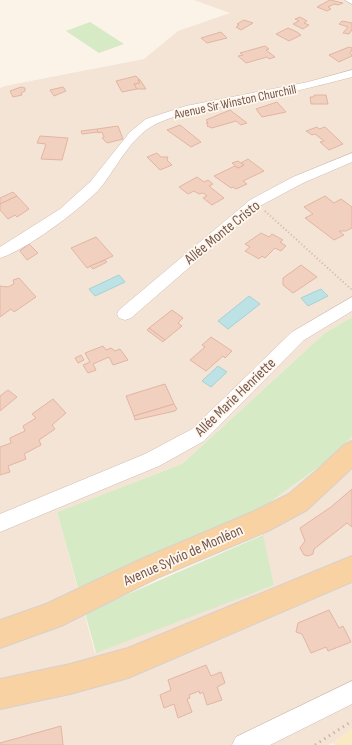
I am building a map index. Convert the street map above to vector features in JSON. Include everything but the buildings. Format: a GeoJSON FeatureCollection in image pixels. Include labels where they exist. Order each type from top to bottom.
{"type":"FeatureCollection","features":[{"type":"Feature","properties":{"kind":"main road","name":"Avenue Sylvio de Monléon"},"geometry":{"type":"LineString","coordinates":[[0,634],[51,616],[148,569],[259,522],[298,502],[325,479],[352,452]]}},
{"type":"Feature","properties":{"kind":"main road"},"geometry":{"type":"LineString","coordinates":[[0,694],[70,679],[128,663],[352,569]]}},
{"type":"Feature","properties":{"kind":"street","name":"Avenue Sir Winston Churchill"},"geometry":{"type":"LineString","coordinates":[[0,253],[12,247],[70,207],[95,185],[134,135],[150,122],[186,110],[310,85],[352,73]]}},
{"type":"Feature","properties":{"kind":"street","name":"Allée Monte Cristo"},"geometry":{"type":"LineString","coordinates":[[125,314],[255,203],[298,180],[352,157]]}},
{"type":"Feature","properties":{"kind":"street","name":"Allée Marie Henriette"},"geometry":{"type":"LineString","coordinates":[[0,524],[152,460],[198,435],[298,336],[352,303]]}},
{"type":"Feature","properties":{"kind":"street"},"geometry":{"type":"LineString","coordinates":[[244,745],[352,692]]}},
{"type":"Feature","properties":{"kind":"path"},"geometry":{"type":"LineString","coordinates":[[255,203],[352,290]]}},
{"type":"Feature","properties":{"kind":"path"},"geometry":{"type":"LineString","coordinates":[[315,745],[352,721]]}},
{"type":"Feature","properties":{"kind":"shaded area"},"geometry":{"type":"Polygon","coordinates":[[[194,0],[352,0],[352,317],[325,333],[182,464],[57,512],[95,653],[274,585],[257,513],[335,455],[352,436],[352,729],[333,743],[327,745],[0,745],[0,88],[144,59],[178,31],[230,13],[194,0]]]}},
{"type":"Feature","properties":{"kind":"green space"},"geometry":{"type":"Polygon","coordinates":[[[90,22],[124,44],[99,53],[66,31],[90,22]]]}},
{"type":"Feature","properties":{"kind":"green space"},"geometry":{"type":"Polygon","coordinates":[[[352,317],[352,436],[335,455],[257,512],[78,588],[57,512],[182,464],[325,333],[352,317]]]}},
{"type":"Feature","properties":{"kind":"green space"},"geometry":{"type":"Polygon","coordinates":[[[263,535],[274,585],[96,653],[85,613],[263,535]]]}},
{"type":"Feature","properties":{"kind":"sand"},"geometry":{"type":"Polygon","coordinates":[[[352,729],[352,745],[335,745],[333,743],[352,729]]]}},
{"type":"Feature","properties":{"kind":"water"},"geometry":{"type":"Polygon","coordinates":[[[119,275],[125,282],[95,296],[89,289],[119,275]]]}},
{"type":"Feature","properties":{"kind":"water"},"geometry":{"type":"Polygon","coordinates":[[[321,289],[328,296],[308,306],[301,298],[321,289]]]}},
{"type":"Feature","properties":{"kind":"water"},"geometry":{"type":"Polygon","coordinates":[[[249,296],[260,304],[228,329],[218,321],[249,296]]]}},
{"type":"Feature","properties":{"kind":"water"},"geometry":{"type":"Polygon","coordinates":[[[218,366],[227,372],[211,387],[202,381],[218,366]]]}}]}
